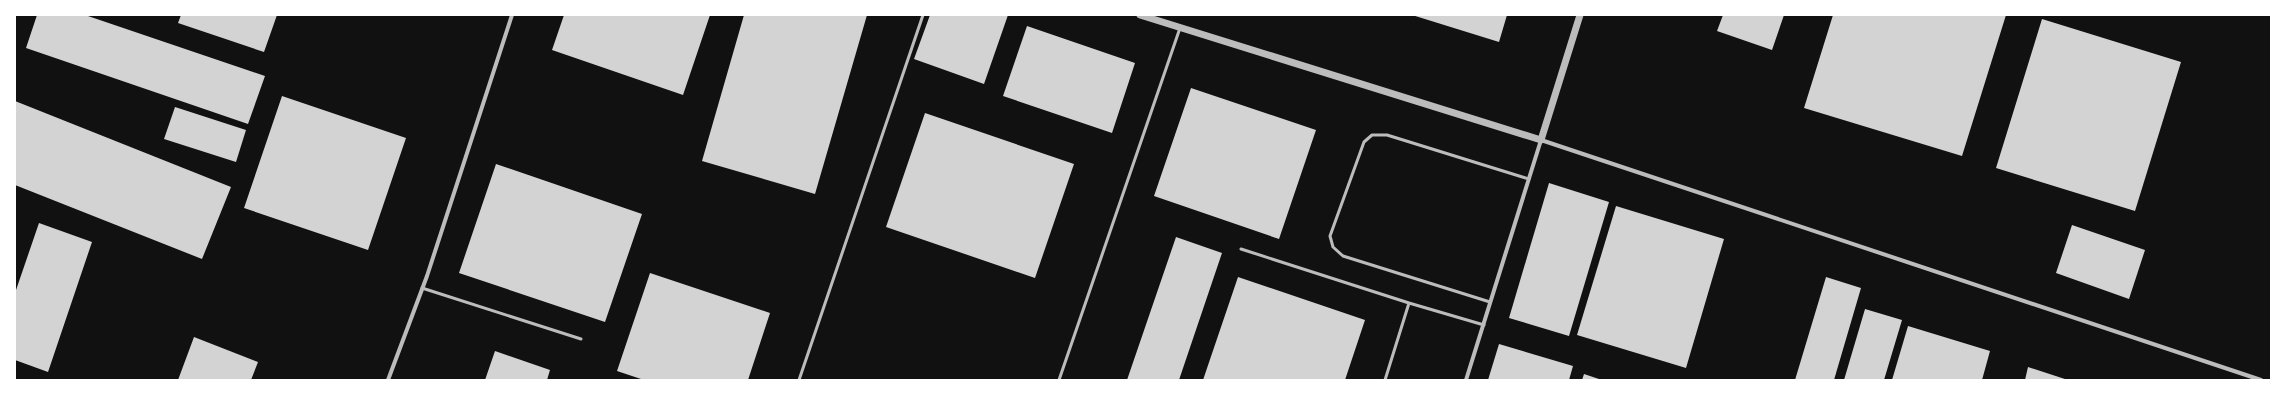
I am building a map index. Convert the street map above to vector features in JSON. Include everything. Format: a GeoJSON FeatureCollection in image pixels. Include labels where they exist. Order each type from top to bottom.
{"type":"FeatureCollection","features":[{"type":"Feature","properties":{"kind":"street"},"geometry":{"type":"LineString","coordinates":[[388,380],[422,288],[512,15]]}},
{"type":"Feature","properties":{"kind":"street"},"geometry":{"type":"LineString","coordinates":[[1140,15],[1541,140],[2261,380]]}},
{"type":"Feature","properties":{"kind":"street"},"geometry":{"type":"LineString","coordinates":[[1466,380],[1580,15]]}},
{"type":"Feature","properties":{"kind":"lane"},"geometry":{"type":"LineString","coordinates":[[800,380],[923,15]]}},
{"type":"Feature","properties":{"kind":"lane"},"geometry":{"type":"LineString","coordinates":[[1059,380],[1180,28]]}},
{"type":"Feature","properties":{"kind":"lane"},"geometry":{"type":"LineString","coordinates":[[1490,302],[1343,256],[1333,247],[1330,236],[1364,142],[1372,135],[1387,135],[1529,179]]}},
{"type":"Feature","properties":{"kind":"lane"},"geometry":{"type":"LineString","coordinates":[[1241,249],[1409,303],[1484,325]]}},
{"type":"Feature","properties":{"kind":"lane"},"geometry":{"type":"LineString","coordinates":[[422,288],[581,339]]}},
{"type":"Feature","properties":{"kind":"lane"},"geometry":{"type":"LineString","coordinates":[[1384,380],[1409,303]]}},
{"type":"Feature","properties":{"kind":"building"},"geometry":{"type":"Polygon","coordinates":[[[37,15],[85,15],[265,76],[248,124],[26,48],[37,15]]]}},
{"type":"Feature","properties":{"kind":"building"},"geometry":{"type":"Polygon","coordinates":[[[181,15],[277,15],[264,52],[178,23],[181,15]]]}},
{"type":"Feature","properties":{"kind":"building"},"geometry":{"type":"Polygon","coordinates":[[[564,15],[710,15],[683,95],[552,50],[564,15]]]}},
{"type":"Feature","properties":{"kind":"building"},"geometry":{"type":"Polygon","coordinates":[[[744,15],[867,15],[815,194],[702,161],[744,15]]]}},
{"type":"Feature","properties":{"kind":"building"},"geometry":{"type":"Polygon","coordinates":[[[930,15],[1008,15],[984,84],[914,59],[930,15]]]}},
{"type":"Feature","properties":{"kind":"building"},"geometry":{"type":"Polygon","coordinates":[[[1412,15],[1507,15],[1499,42],[1412,15]]]}},
{"type":"Feature","properties":{"kind":"building"},"geometry":{"type":"Polygon","coordinates":[[[1723,15],[1784,15],[1772,50],[1717,31],[1723,15]]]}},
{"type":"Feature","properties":{"kind":"building"},"geometry":{"type":"Polygon","coordinates":[[[1833,15],[2006,15],[1962,156],[1804,108],[1833,15]]]}},
{"type":"Feature","properties":{"kind":"building"},"geometry":{"type":"Polygon","coordinates":[[[2042,19],[2181,62],[2135,211],[1996,168],[2042,19]]]}},
{"type":"Feature","properties":{"kind":"building"},"geometry":{"type":"Polygon","coordinates":[[[1027,26],[1135,63],[1112,133],[1003,96],[1027,26]]]}},
{"type":"Feature","properties":{"kind":"building"},"geometry":{"type":"Polygon","coordinates":[[[1191,88],[1316,130],[1279,239],[1154,196],[1191,88]]]}},
{"type":"Feature","properties":{"kind":"building"},"geometry":{"type":"Polygon","coordinates":[[[282,96],[406,138],[368,250],[244,208],[282,96]]]}},
{"type":"Feature","properties":{"kind":"building"},"geometry":{"type":"Polygon","coordinates":[[[15,101],[231,187],[202,259],[15,185],[15,101]]]}},
{"type":"Feature","properties":{"kind":"building"},"geometry":{"type":"Polygon","coordinates":[[[175,107],[246,130],[236,162],[164,139],[175,107]]]}},
{"type":"Feature","properties":{"kind":"building"},"geometry":{"type":"Polygon","coordinates":[[[925,113],[1074,164],[1035,278],[886,227],[925,113]]]}},
{"type":"Feature","properties":{"kind":"building"},"geometry":{"type":"Polygon","coordinates":[[[496,164],[642,214],[605,322],[459,273],[496,164]]]}},
{"type":"Feature","properties":{"kind":"building"},"geometry":{"type":"Polygon","coordinates":[[[1549,183],[1609,202],[1569,336],[1509,318],[1549,183]]]}},
{"type":"Feature","properties":{"kind":"building"},"geometry":{"type":"Polygon","coordinates":[[[1616,206],[1724,239],[1686,368],[1577,335],[1616,206]]]}},
{"type":"Feature","properties":{"kind":"building"},"geometry":{"type":"Polygon","coordinates":[[[39,223],[92,242],[48,372],[15,360],[15,293],[39,223]]]}},
{"type":"Feature","properties":{"kind":"building"},"geometry":{"type":"Polygon","coordinates":[[[2072,225],[2145,250],[2129,299],[2056,273],[2072,225]]]}},
{"type":"Feature","properties":{"kind":"building"},"geometry":{"type":"Polygon","coordinates":[[[1176,237],[1222,253],[1179,380],[1127,380],[1176,237]]]}},
{"type":"Feature","properties":{"kind":"building"},"geometry":{"type":"Polygon","coordinates":[[[650,273],[770,313],[748,380],[644,380],[617,371],[650,273]]]}},
{"type":"Feature","properties":{"kind":"building"},"geometry":{"type":"Polygon","coordinates":[[[1238,277],[1365,320],[1345,380],[1203,380],[1238,277]]]}},
{"type":"Feature","properties":{"kind":"building"},"geometry":{"type":"Polygon","coordinates":[[[1826,277],[1861,288],[1834,380],[1795,380],[1826,277]]]}},
{"type":"Feature","properties":{"kind":"building"},"geometry":{"type":"Polygon","coordinates":[[[1865,309],[1902,320],[1884,380],[1844,380],[1865,309]]]}},
{"type":"Feature","properties":{"kind":"building"},"geometry":{"type":"Polygon","coordinates":[[[1908,326],[1990,351],[1982,380],[1892,380],[1908,326]]]}},
{"type":"Feature","properties":{"kind":"building"},"geometry":{"type":"Polygon","coordinates":[[[194,337],[258,362],[251,380],[178,380],[194,337]]]}},
{"type":"Feature","properties":{"kind":"building"},"geometry":{"type":"Polygon","coordinates":[[[1499,344],[1573,366],[1569,380],[1488,380],[1499,344]]]}},
{"type":"Feature","properties":{"kind":"building"},"geometry":{"type":"Polygon","coordinates":[[[495,351],[550,370],[547,380],[485,380],[495,351]]]}},
{"type":"Feature","properties":{"kind":"building"},"geometry":{"type":"Polygon","coordinates":[[[2028,367],[2068,380],[2025,380],[2028,367]]]}},
{"type":"Feature","properties":{"kind":"building"},"geometry":{"type":"Polygon","coordinates":[[[1584,374],[1602,380],[1582,380],[1584,374]]]}}]}
